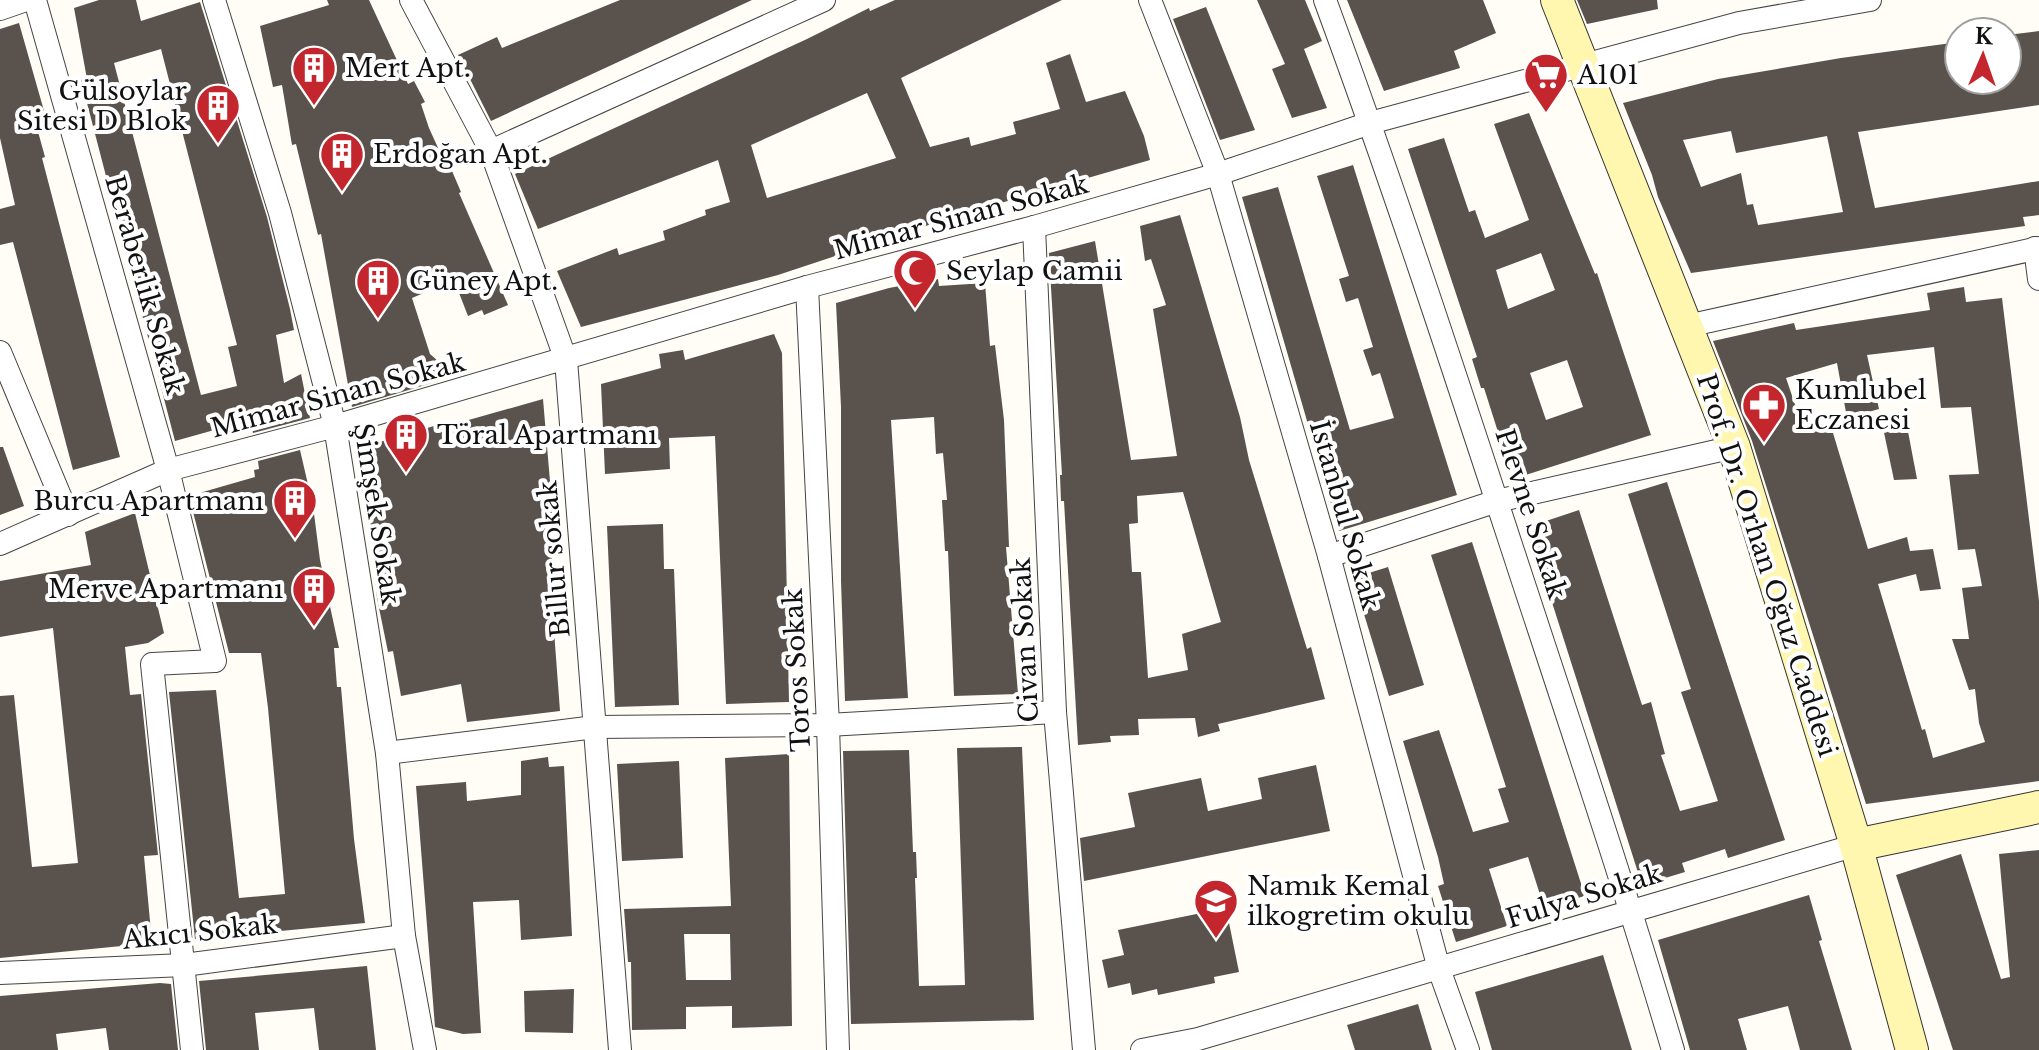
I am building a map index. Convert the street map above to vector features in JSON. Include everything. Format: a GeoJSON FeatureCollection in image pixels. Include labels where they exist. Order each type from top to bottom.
{"type":"FeatureCollection","features":[{"type":"Feature","properties":{"kind":"main road","name":"Prof. Dr. Orhan Oğuz Caddesi"},"geometry":{"type":"LineString","coordinates":[[1557,0],[1734,447],[1856,845],[1912,1050]]}},
{"type":"Feature","properties":{"kind":"main road"},"geometry":{"type":"LineString","coordinates":[[1856,845],[2039,807]]}},
{"type":"Feature","properties":{"kind":"street"},"geometry":{"type":"LineString","coordinates":[[0,9],[26,0]]}},
{"type":"Feature","properties":{"kind":"street","name":"Beraberlik Sokak"},"geometry":{"type":"LineString","coordinates":[[35,0],[168,470],[215,661],[152,664],[192,1050]]}},
{"type":"Feature","properties":{"kind":"street","name":"Şimşek Sokak"},"geometry":{"type":"LineString","coordinates":[[214,0],[280,213],[335,426],[387,753],[404,936],[425,1050]]}},
{"type":"Feature","properties":{"kind":"street","name":"Billur sokak"},"geometry":{"type":"LineString","coordinates":[[411,0],[491,151],[566,360],[620,1050]]}},
{"type":"Feature","properties":{"kind":"street"},"geometry":{"type":"LineString","coordinates":[[491,151],[824,0]]}},
{"type":"Feature","properties":{"kind":"street","name":"Plevne Sokak"},"geometry":{"type":"LineString","coordinates":[[1325,0],[1370,123],[1497,501],[1632,910],[1673,1050]]}},
{"type":"Feature","properties":{"kind":"street"},"geometry":{"type":"LineString","coordinates":[[1739,0],[1739,23]]}},
{"type":"Feature","properties":{"kind":"street","name":"Mimar Sinan Sokak"},"geometry":{"type":"LineString","coordinates":[[0,544],[168,470],[335,426],[807,287],[1218,174],[1370,123],[1739,23],[1870,0]]}},
{"type":"Feature","properties":{"kind":"street","name":"İstanbul Sokak"},"geometry":{"type":"LineString","coordinates":[[1153,1],[1218,174],[1329,556],[1439,969],[1468,1050]]}},
{"type":"Feature","properties":{"kind":"street","name":"Civan Sokak"},"geometry":{"type":"LineString","coordinates":[[1034,227],[1055,712],[1084,1050]]}},
{"type":"Feature","properties":{"kind":"street"},"geometry":{"type":"LineString","coordinates":[[1687,326],[2037,248],[2039,279]]}},
{"type":"Feature","properties":{"kind":"street","name":"Toros Sokak"},"geometry":{"type":"LineString","coordinates":[[807,287],[828,725],[838,1050]]}},
{"type":"Feature","properties":{"kind":"street"},"geometry":{"type":"LineString","coordinates":[[0,352],[68,515]]}},
{"type":"Feature","properties":{"kind":"street"},"geometry":{"type":"LineString","coordinates":[[1329,556],[1497,501],[1734,447]]}},
{"type":"Feature","properties":{"kind":"street"},"geometry":{"type":"LineString","coordinates":[[387,753],[595,727],[828,725],[1055,712]]}},
{"type":"Feature","properties":{"kind":"street","name":"Fulya Sokak"},"geometry":{"type":"LineString","coordinates":[[1142,1050],[1200,1044],[1632,910],[1856,845]]}},
{"type":"Feature","properties":{"kind":"street","name":"Akıcı Sokak"},"geometry":{"type":"LineString","coordinates":[[0,973],[184,965],[404,936]]}},
{"type":"Feature","properties":{"kind":"building"},"geometry":{"type":"Polygon","coordinates":[[[99,0],[136,0],[141,21],[200,2],[267,217],[290,309],[294,330],[276,335],[284,383],[301,374],[310,418],[253,433],[250,420],[175,441],[81,80],[87,79],[74,8],[99,0]],[[161,49],[114,63],[201,395],[237,386],[228,347],[237,345],[161,49]]]}},
{"type":"Feature","properties":{"kind":"building"},"geometry":{"type":"Polygon","coordinates":[[[327,0],[369,0],[408,84],[414,81],[425,102],[421,104],[429,128],[449,172],[452,171],[508,305],[484,315],[482,310],[468,316],[454,280],[412,298],[430,354],[455,376],[352,407],[321,234],[318,235],[296,144],[292,145],[282,85],[273,87],[260,26],[329,5],[327,0]]]}},
{"type":"Feature","properties":{"kind":"building"},"geometry":{"type":"Polygon","coordinates":[[[620,0],[752,0],[491,121],[458,55],[497,37],[502,48],[620,0]]]}},
{"type":"Feature","properties":{"kind":"building"},"geometry":{"type":"Polygon","coordinates":[[[895,0],[1062,0],[901,78],[930,147],[969,137],[971,146],[1016,134],[1013,122],[1060,109],[1046,63],[1070,54],[1086,102],[1125,91],[1144,136],[1150,160],[956,216],[778,275],[581,327],[557,271],[617,248],[619,255],[665,240],[663,231],[706,215],[705,210],[730,202],[718,160],[538,229],[515,174],[869,8],[870,11],[895,0]],[[867,93],[751,145],[767,198],[896,158],[867,93]]]}},
{"type":"Feature","properties":{"kind":"building"},"geometry":{"type":"Polygon","coordinates":[[[1257,0],[1305,0],[1322,41],[1304,49],[1327,108],[1292,118],[1272,69],[1285,64],[1257,0]]]}},
{"type":"Feature","properties":{"kind":"building"},"geometry":{"type":"Polygon","coordinates":[[[1347,0],[1483,0],[1496,33],[1454,51],[1460,68],[1384,91],[1347,0]]]}},
{"type":"Feature","properties":{"kind":"building"},"geometry":{"type":"Polygon","coordinates":[[[1577,0],[1657,0],[1658,9],[1587,24],[1577,0]]]}},
{"type":"Feature","properties":{"kind":"building"},"geometry":{"type":"Polygon","coordinates":[[[1206,7],[1255,130],[1220,140],[1173,19],[1206,7]]]}},
{"type":"Feature","properties":{"kind":"building"},"geometry":{"type":"Polygon","coordinates":[[[19,23],[48,125],[37,128],[45,157],[42,158],[120,457],[73,470],[13,242],[0,245],[0,209],[15,205],[0,138],[0,29],[19,23]]]}},
{"type":"Feature","properties":{"kind":"building"},"geometry":{"type":"Polygon","coordinates":[[[2039,31],[2039,105],[1858,132],[1875,208],[2039,181],[2039,215],[2023,217],[2025,226],[1691,273],[1658,197],[1623,103],[1718,79],[1943,44],[1943,96],[2023,96],[2023,33],[2039,31]],[[1731,131],[1683,140],[1701,187],[1741,173],[1747,205],[1753,204],[1758,225],[1843,212],[1827,136],[1736,153],[1731,131]]]}},
{"type":"Feature","properties":{"kind":"building"},"geometry":{"type":"Polygon","coordinates":[[[1529,113],[1597,273],[1651,435],[1513,479],[1484,388],[1481,388],[1472,359],[1477,357],[1408,149],[1444,138],[1469,212],[1475,210],[1485,238],[1529,220],[1494,124],[1529,113]],[[1541,253],[1496,270],[1508,309],[1555,290],[1541,253]],[[1567,360],[1530,373],[1546,420],[1583,407],[1567,360]]]}},
{"type":"Feature","properties":{"kind":"building"},"geometry":{"type":"Polygon","coordinates":[[[1353,165],[1457,495],[1339,531],[1242,197],[1278,187],[1350,430],[1394,418],[1380,373],[1372,376],[1363,350],[1373,347],[1358,298],[1346,302],[1339,279],[1349,276],[1317,176],[1353,165]]]}},
{"type":"Feature","properties":{"kind":"building"},"geometry":{"type":"Polygon","coordinates":[[[1180,215],[1240,417],[1249,460],[1307,649],[1311,647],[1325,699],[1218,724],[1220,731],[1198,737],[1195,718],[1138,719],[1139,735],[1110,736],[1111,742],[1078,745],[1064,501],[1061,501],[1049,253],[1095,241],[1131,460],[1177,456],[1153,309],[1166,305],[1151,259],[1145,261],[1140,226],[1180,215]],[[1183,492],[1137,496],[1138,523],[1129,524],[1132,572],[1141,572],[1148,678],[1188,670],[1182,634],[1221,622],[1183,492]]]}},
{"type":"Feature","properties":{"kind":"building"},"geometry":{"type":"Polygon","coordinates":[[[938,279],[939,286],[985,283],[990,346],[995,345],[1004,420],[1009,547],[1006,547],[1018,694],[954,696],[948,551],[945,551],[942,500],[947,500],[943,453],[936,454],[934,417],[891,420],[908,698],[845,701],[841,407],[836,303],[889,288],[938,279]]]}},
{"type":"Feature","properties":{"kind":"building"},"geometry":{"type":"Polygon","coordinates":[[[1964,287],[1966,302],[2002,298],[2039,601],[2039,781],[1866,804],[1752,441],[1713,341],[1794,323],[1796,330],[1930,310],[1927,293],[1964,287]],[[1934,347],[1867,355],[1879,409],[1847,418],[1837,363],[1786,378],[1804,431],[1830,423],[1868,549],[1907,537],[1910,551],[1933,549],[1941,589],[1920,591],[1916,574],[1878,584],[1933,758],[1985,742],[1975,689],[1969,690],[1952,639],[1969,639],[1962,588],[1982,586],[1975,549],[1958,550],[1949,475],[1979,474],[1971,407],[1941,408],[1934,347]]]}},
{"type":"Feature","properties":{"kind":"building"},"geometry":{"type":"Polygon","coordinates":[[[774,334],[782,353],[789,702],[726,704],[715,436],[669,438],[670,469],[605,474],[601,384],[661,368],[659,354],[683,350],[685,360],[774,334]]]}},
{"type":"Feature","properties":{"kind":"building"},"geometry":{"type":"Polygon","coordinates":[[[543,399],[552,505],[552,604],[560,711],[467,722],[461,684],[401,696],[393,651],[388,652],[377,598],[369,506],[364,507],[356,449],[451,421],[451,425],[543,399]]]}},
{"type":"Feature","properties":{"kind":"building"},"geometry":{"type":"Polygon","coordinates":[[[1906,421],[1917,479],[1894,480],[1882,423],[1906,421]]]}},
{"type":"Feature","properties":{"kind":"building"},"geometry":{"type":"Polygon","coordinates":[[[0,447],[3,447],[24,506],[0,515],[0,447]]]}},
{"type":"Feature","properties":{"kind":"building"},"geometry":{"type":"Polygon","coordinates":[[[300,450],[339,648],[334,648],[337,687],[341,687],[354,839],[365,923],[195,939],[169,692],[216,690],[239,898],[285,894],[261,653],[229,653],[189,496],[255,477],[254,470],[259,469],[258,461],[300,450]]]}},
{"type":"Feature","properties":{"kind":"building"},"geometry":{"type":"Polygon","coordinates":[[[1667,482],[1785,840],[1728,858],[1725,849],[1682,863],[1685,872],[1642,885],[1528,527],[1579,510],[1642,705],[1651,702],[1665,754],[1661,755],[1680,811],[1718,801],[1681,692],[1691,689],[1628,494],[1667,482]]]}},
{"type":"Feature","properties":{"kind":"building"},"geometry":{"type":"Polygon","coordinates":[[[135,513],[164,633],[148,643],[125,647],[130,695],[141,694],[158,855],[144,856],[152,943],[0,958],[0,696],[14,695],[32,867],[78,863],[53,628],[0,637],[0,581],[91,565],[85,532],[135,513]]]}},
{"type":"Feature","properties":{"kind":"building"},"geometry":{"type":"Polygon","coordinates":[[[663,524],[664,569],[674,569],[679,705],[615,707],[607,526],[663,524]]]}},
{"type":"Feature","properties":{"kind":"building"},"geometry":{"type":"Polygon","coordinates":[[[1472,542],[1585,896],[1544,907],[1528,857],[1489,869],[1507,926],[1456,942],[1438,886],[1444,884],[1438,857],[1403,741],[1439,730],[1473,832],[1509,822],[1498,789],[1506,787],[1431,555],[1472,542]]]}},
{"type":"Feature","properties":{"kind":"building"},"geometry":{"type":"Polygon","coordinates":[[[1388,567],[1424,685],[1389,696],[1353,578],[1388,567]]]}},
{"type":"Feature","properties":{"kind":"building"},"geometry":{"type":"Polygon","coordinates":[[[1022,747],[1034,1020],[851,1024],[843,751],[909,750],[913,852],[916,852],[919,986],[965,985],[957,748],[1022,747]]]}},
{"type":"Feature","properties":{"kind":"building"},"geometry":{"type":"Polygon","coordinates":[[[789,754],[792,1026],[732,1028],[732,1006],[686,1007],[686,1029],[632,1030],[631,962],[628,962],[624,909],[731,906],[725,758],[789,754]],[[684,934],[686,980],[731,980],[730,934],[684,934]]]}},
{"type":"Feature","properties":{"kind":"building"},"geometry":{"type":"Polygon","coordinates":[[[548,757],[549,767],[564,766],[572,936],[521,940],[519,900],[473,902],[481,1033],[463,1034],[435,1027],[416,786],[466,782],[467,801],[521,795],[521,761],[548,757]]]}},
{"type":"Feature","properties":{"kind":"building"},"geometry":{"type":"Polygon","coordinates":[[[679,761],[683,858],[622,861],[617,764],[679,761]]]}},
{"type":"Feature","properties":{"kind":"building"},"geometry":{"type":"Polygon","coordinates":[[[1316,765],[1330,831],[1084,881],[1080,838],[1135,827],[1128,793],[1201,778],[1208,811],[1262,799],[1258,778],[1316,765]]]}},
{"type":"Feature","properties":{"kind":"building"},"geometry":{"type":"Polygon","coordinates":[[[2039,850],[2039,1050],[1953,1050],[1896,875],[1961,854],[2001,979],[2010,977],[1999,854],[2039,850]]]}},
{"type":"Feature","properties":{"kind":"building"},"geometry":{"type":"Polygon","coordinates":[[[1809,895],[1822,940],[1819,941],[1852,1050],[1800,1050],[1788,1006],[1738,1019],[1747,1050],[1690,1050],[1658,940],[1809,895]]]}},
{"type":"Feature","properties":{"kind":"building"},"geometry":{"type":"Polygon","coordinates":[[[1226,908],[1239,972],[1214,977],[1215,983],[1158,995],[1157,989],[1132,995],[1130,983],[1108,988],[1102,960],[1124,955],[1118,930],[1226,908]]]}},
{"type":"Feature","properties":{"kind":"building"},"geometry":{"type":"Polygon","coordinates":[[[1603,955],[1632,1050],[1492,1050],[1475,992],[1603,955]]]}},
{"type":"Feature","properties":{"kind":"building"},"geometry":{"type":"Polygon","coordinates":[[[367,966],[376,1050],[319,1050],[314,1008],[255,1013],[259,1050],[206,1050],[199,981],[367,966]]]}},
{"type":"Feature","properties":{"kind":"building"},"geometry":{"type":"Polygon","coordinates":[[[171,984],[178,1050],[109,1050],[106,1028],[56,1034],[58,1050],[0,1050],[0,996],[171,984]]]}},
{"type":"Feature","properties":{"kind":"building"},"geometry":{"type":"Polygon","coordinates":[[[574,989],[573,1033],[525,1032],[524,991],[574,989]]]}},
{"type":"Feature","properties":{"kind":"building"},"geometry":{"type":"Polygon","coordinates":[[[1418,1004],[1432,1050],[1355,1050],[1347,1025],[1418,1004]]]}},
{"type":"Feature","properties":{"kind":"place","name":"Mert Apt."},"geometry":{"type":"Point","coordinates":[314,107]}},
{"type":"Feature","properties":{"kind":"place","name":"A101"},"geometry":{"type":"Point","coordinates":[1546,114]}},
{"type":"Feature","properties":{"kind":"place","name":"Gülsoylar Sitesi D Blok"},"geometry":{"type":"Point","coordinates":[218,145]}},
{"type":"Feature","properties":{"kind":"place","name":"Erdoğan Apt."},"geometry":{"type":"Point","coordinates":[342,193]}},
{"type":"Feature","properties":{"kind":"place","name":"Seylap Camii"},"geometry":{"type":"Point","coordinates":[915,310]}},
{"type":"Feature","properties":{"kind":"place","name":"Güney Apt."},"geometry":{"type":"Point","coordinates":[378,320]}},
{"type":"Feature","properties":{"kind":"place","name":"Kumlubel Eczanesi"},"geometry":{"type":"Point","coordinates":[1764,444]}},
{"type":"Feature","properties":{"kind":"place","name":"Töral Apartmanı"},"geometry":{"type":"Point","coordinates":[406,474]}},
{"type":"Feature","properties":{"kind":"place","name":"Burcu Apartmanı"},"geometry":{"type":"Point","coordinates":[295,540]}},
{"type":"Feature","properties":{"kind":"place","name":"Merve Apartmanı"},"geometry":{"type":"Point","coordinates":[314,628]}},
{"type":"Feature","properties":{"kind":"place","name":"Namık Kemal ilkogretim okulu"},"geometry":{"type":"Point","coordinates":[1216,940]}}]}
